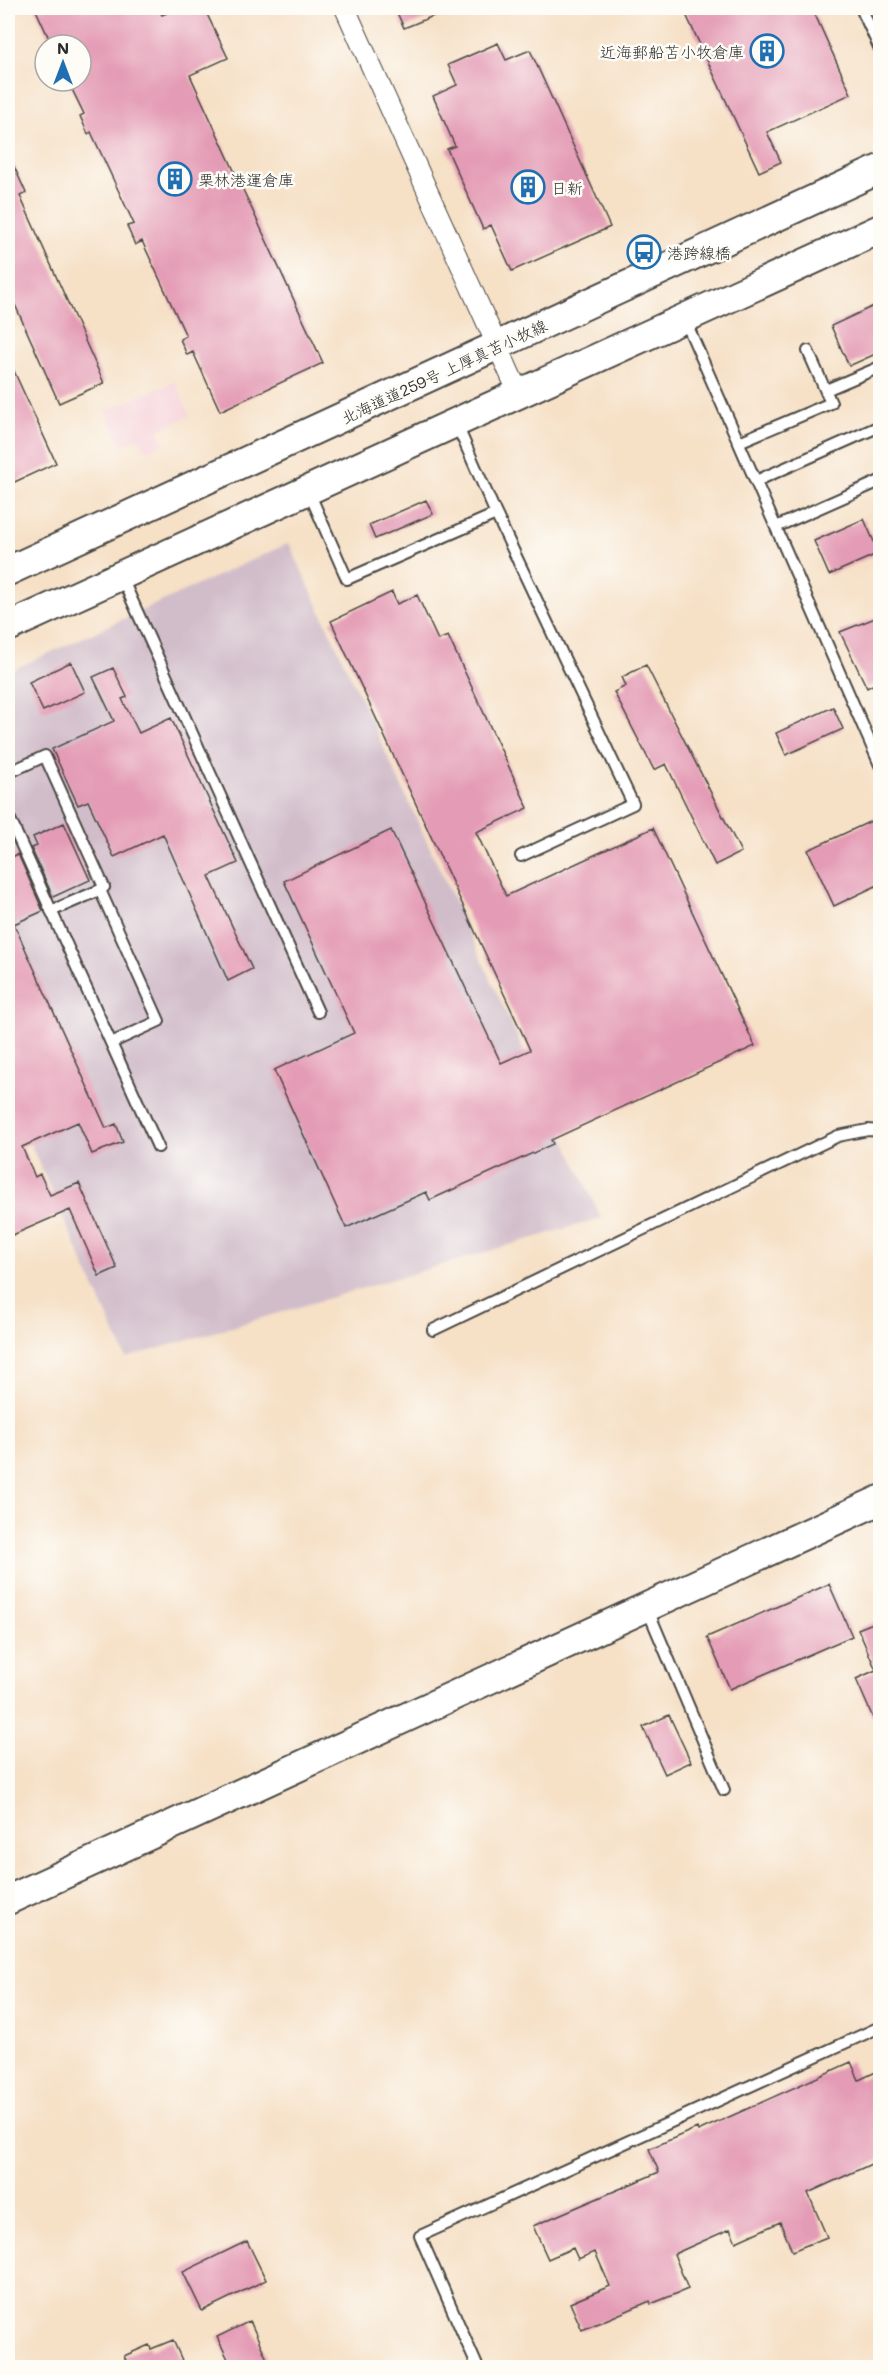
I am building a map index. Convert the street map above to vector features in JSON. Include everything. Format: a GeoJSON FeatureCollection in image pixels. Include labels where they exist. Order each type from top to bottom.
{"type":"FeatureCollection","features":[{"type":"Feature","properties":{"kind":"main road","name":"北海道道259号 上厚真苫小牧線"},"geometry":{"type":"LineString","coordinates":[[8,571],[880,169]]}},
{"type":"Feature","properties":{"kind":"main road"},"geometry":{"type":"LineString","coordinates":[[8,627],[880,229]]}},
{"type":"Feature","properties":{"kind":"main road"},"geometry":{"type":"LineString","coordinates":[[8,1900],[880,1500]]}},
{"type":"Feature","properties":{"kind":"street"},"geometry":{"type":"LineString","coordinates":[[345,8],[519,394]]}},
{"type":"Feature","properties":{"kind":"lane"},"geometry":{"type":"LineString","coordinates":[[861,8],[880,49]]}},
{"type":"Feature","properties":{"kind":"lane"},"geometry":{"type":"LineString","coordinates":[[684,318],[880,765]]}},
{"type":"Feature","properties":{"kind":"lane"},"geometry":{"type":"LineString","coordinates":[[739,442],[831,403],[808,351]]}},
{"type":"Feature","properties":{"kind":"lane"},"geometry":{"type":"LineString","coordinates":[[826,390],[880,367]]}},
{"type":"Feature","properties":{"kind":"lane"},"geometry":{"type":"LineString","coordinates":[[456,423],[496,514],[633,804],[521,856]]}},
{"type":"Feature","properties":{"kind":"lane"},"geometry":{"type":"LineString","coordinates":[[756,481],[880,426]]}},
{"type":"Feature","properties":{"kind":"lane"},"geometry":{"type":"LineString","coordinates":[[776,526],[880,481]]}},
{"type":"Feature","properties":{"kind":"lane"},"geometry":{"type":"LineString","coordinates":[[308,490],[347,579],[496,514]]}},
{"type":"Feature","properties":{"kind":"lane"},"geometry":{"type":"LineString","coordinates":[[121,575],[318,1012]]}},
{"type":"Feature","properties":{"kind":"lane"},"geometry":{"type":"LineString","coordinates":[[9,768],[45,756],[104,887],[51,911]]}},
{"type":"Feature","properties":{"kind":"lane"},"geometry":{"type":"LineString","coordinates":[[8,815],[158,1147]]}},
{"type":"Feature","properties":{"kind":"lane"},"geometry":{"type":"LineString","coordinates":[[100,890],[159,1021],[111,1043]]}},
{"type":"Feature","properties":{"kind":"lane"},"geometry":{"type":"LineString","coordinates":[[433,1330],[838,1136],[868,1130],[880,1131]]}},
{"type":"Feature","properties":{"kind":"lane"},"geometry":{"type":"LineString","coordinates":[[647,1608],[724,1790]]}},
{"type":"Feature","properties":{"kind":"lane"},"geometry":{"type":"LineString","coordinates":[[478,2367],[420,2236],[880,2027]]}},
{"type":"Feature","properties":{"kind":"shaded area"},"geometry":{"type":"Polygon","coordinates":[[[175,381],[190,416],[158,430],[164,443],[146,451],[140,438],[121,446],[106,411],[175,381]]]}},
{"type":"Feature","properties":{"kind":"shaded area"},"geometry":{"type":"Polygon","coordinates":[[[289,543],[601,1218],[126,1358],[8,1094],[8,672],[289,543]]]}},
{"type":"Feature","properties":{"kind":"building","name":"栗林港運倉庫"},"geometry":{"type":"Polygon","coordinates":[[[35,8],[158,8],[162,15],[179,8],[204,8],[228,58],[190,75],[323,363],[220,411],[193,352],[187,355],[180,339],[186,336],[142,241],[135,245],[127,226],[134,224],[91,132],[88,134],[80,116],[84,114],[74,93],[93,93],[93,33],[46,33],[35,8]]]}},
{"type":"Feature","properties":{"kind":"building"},"geometry":{"type":"Polygon","coordinates":[[[395,8],[453,8],[404,28],[395,8]]]}},
{"type":"Feature","properties":{"kind":"building","name":"近海郵船苫小牧倉庫"},"geometry":{"type":"Polygon","coordinates":[[[683,8],[812,8],[851,94],[767,132],[781,162],[759,172],[683,8]]]}},
{"type":"Feature","properties":{"kind":"building","name":"日新"},"geometry":{"type":"Polygon","coordinates":[[[498,43],[506,60],[530,50],[610,227],[512,271],[491,225],[483,229],[447,149],[455,146],[433,96],[457,85],[448,65],[498,43]]]}},
{"type":"Feature","properties":{"kind":"building"},"geometry":{"type":"Polygon","coordinates":[[[8,153],[26,193],[20,196],[104,383],[59,403],[8,289],[8,153]]]}},
{"type":"Feature","properties":{"kind":"building"},"geometry":{"type":"Polygon","coordinates":[[[880,303],[880,352],[849,366],[831,326],[880,303]]]}},
{"type":"Feature","properties":{"kind":"building"},"geometry":{"type":"Polygon","coordinates":[[[8,358],[56,463],[8,485],[8,358]]]}},
{"type":"Feature","properties":{"kind":"building"},"geometry":{"type":"Polygon","coordinates":[[[426,500],[433,514],[375,539],[369,525],[426,500]]]}},
{"type":"Feature","properties":{"kind":"building"},"geometry":{"type":"Polygon","coordinates":[[[864,519],[879,553],[829,575],[814,541],[864,519]]]}},
{"type":"Feature","properties":{"kind":"building"},"geometry":{"type":"Polygon","coordinates":[[[392,592],[397,604],[417,595],[438,640],[448,636],[528,808],[476,832],[506,896],[653,828],[755,1046],[551,1140],[553,1144],[430,1200],[426,1192],[346,1228],[274,1070],[354,1033],[284,881],[391,830],[501,1063],[530,1050],[331,621],[392,592]]]}},
{"type":"Feature","properties":{"kind":"building"},"geometry":{"type":"Polygon","coordinates":[[[880,616],[880,681],[867,688],[840,632],[880,616]]]}},
{"type":"Feature","properties":{"kind":"building"},"geometry":{"type":"Polygon","coordinates":[[[71,662],[85,692],[43,711],[29,682],[71,662]]]}},
{"type":"Feature","properties":{"kind":"building"},"geometry":{"type":"Polygon","coordinates":[[[646,665],[741,852],[715,865],[666,764],[654,770],[614,692],[626,686],[622,677],[646,665]]]}},
{"type":"Feature","properties":{"kind":"building"},"geometry":{"type":"Polygon","coordinates":[[[113,668],[127,697],[122,699],[139,733],[171,718],[238,863],[209,876],[252,969],[228,981],[163,834],[114,857],[88,801],[78,805],[52,749],[114,721],[93,677],[113,668]]]}},
{"type":"Feature","properties":{"kind":"building"},"geometry":{"type":"Polygon","coordinates":[[[833,707],[843,729],[786,755],[776,733],[833,707]]]}},
{"type":"Feature","properties":{"kind":"building"},"geometry":{"type":"Polygon","coordinates":[[[880,817],[880,884],[834,906],[808,850],[880,817]]]}},
{"type":"Feature","properties":{"kind":"building"},"geometry":{"type":"Polygon","coordinates":[[[64,823],[90,880],[53,897],[31,848],[37,846],[33,837],[64,823]]]}},
{"type":"Feature","properties":{"kind":"building"},"geometry":{"type":"Polygon","coordinates":[[[18,854],[43,911],[14,924],[106,1128],[116,1124],[123,1142],[92,1154],[78,1122],[22,1147],[35,1177],[40,1174],[50,1195],[79,1183],[117,1268],[99,1276],[70,1210],[8,1237],[8,859],[18,854]]]}},
{"type":"Feature","properties":{"kind":"building"},"geometry":{"type":"Polygon","coordinates":[[[829,1584],[852,1636],[730,1689],[707,1637],[829,1584]]]}},
{"type":"Feature","properties":{"kind":"building"},"geometry":{"type":"Polygon","coordinates":[[[880,1620],[880,1734],[856,1679],[876,1670],[858,1629],[880,1620]]]}},
{"type":"Feature","properties":{"kind":"building"},"geometry":{"type":"Polygon","coordinates":[[[669,1715],[691,1762],[665,1774],[643,1727],[669,1715]]]}},
{"type":"Feature","properties":{"kind":"building"},"geometry":{"type":"Polygon","coordinates":[[[851,2062],[859,2080],[880,2070],[880,2160],[808,2193],[827,2237],[792,2251],[780,2222],[736,2242],[730,2229],[674,2254],[688,2289],[651,2304],[650,2301],[582,2330],[570,2303],[610,2286],[595,2252],[578,2259],[573,2248],[548,2259],[533,2226],[659,2172],[649,2149],[697,2128],[698,2131],[851,2062]]]}},
{"type":"Feature","properties":{"kind":"building"},"geometry":{"type":"Polygon","coordinates":[[[247,2241],[266,2280],[202,2311],[183,2272],[247,2241]]]}},
{"type":"Feature","properties":{"kind":"building"},"geometry":{"type":"Polygon","coordinates":[[[250,2321],[267,2359],[249,2367],[232,2367],[217,2337],[250,2321]]]}},
{"type":"Feature","properties":{"kind":"building"},"geometry":{"type":"Polygon","coordinates":[[[173,2340],[185,2367],[129,2367],[124,2356],[149,2345],[151,2349],[173,2340]]]}},
{"type":"Feature","properties":{"kind":"place","name":"近海郵船苫小牧倉庫"},"geometry":{"type":"Point","coordinates":[767,51]}},
{"type":"Feature","properties":{"kind":"place","name":"栗林港運倉庫"},"geometry":{"type":"Point","coordinates":[175,179]}},
{"type":"Feature","properties":{"kind":"place","name":"日新"},"geometry":{"type":"Point","coordinates":[528,187]}},
{"type":"Feature","properties":{"kind":"place","name":"港跨線橋"},"geometry":{"type":"Point","coordinates":[644,252]}}]}
